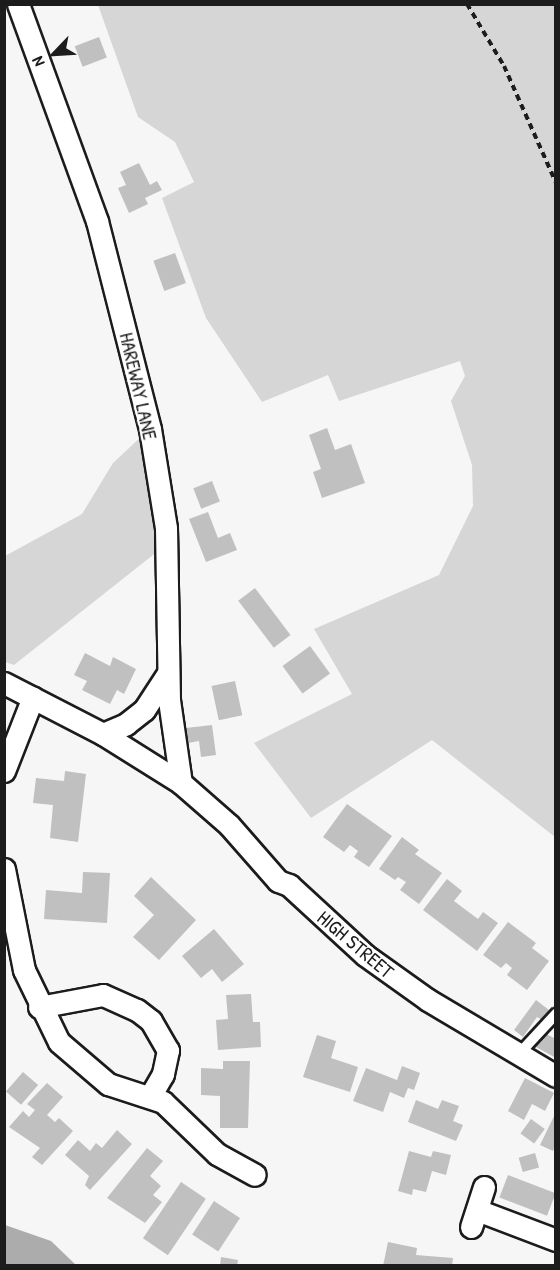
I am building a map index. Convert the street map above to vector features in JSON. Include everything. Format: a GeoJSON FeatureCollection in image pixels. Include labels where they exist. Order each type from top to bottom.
{"type":"FeatureCollection","features":[{"type":"Feature","properties":{"kind":"street","name":"HAREWAY LANE"},"geometry":{"type":"LineString","coordinates":[[18,4],[97,221],[150,429],[166,528],[171,723],[181,783]]}},
{"type":"Feature","properties":{"kind":"street"},"geometry":{"type":"LineString","coordinates":[[103,734],[126,724],[144,710],[169,672]]}},
{"type":"Feature","properties":{"kind":"street","name":"HIGH STREET"},"geometry":{"type":"LineString","coordinates":[[4,683],[103,734],[181,783],[229,825],[278,881],[288,885],[365,955],[428,1000],[555,1076]]}},
{"type":"Feature","properties":{"kind":"street"},"geometry":{"type":"LineString","coordinates":[[4,771],[33,697]]}},
{"type":"Feature","properties":{"kind":"street"},"geometry":{"type":"LineString","coordinates":[[4,870],[18,949],[39,1007],[59,1042],[83,1066],[108,1084],[151,1095],[218,1154],[255,1174]]}},
{"type":"Feature","properties":{"kind":"street"},"geometry":{"type":"LineString","coordinates":[[39,1007],[103,996],[137,1010],[151,1021],[168,1050],[163,1074],[151,1095]]}},
{"type":"Feature","properties":{"kind":"street"},"geometry":{"type":"LineString","coordinates":[[484,1187],[474,1218],[555,1240]]}},
{"type":"Feature","properties":{"kind":"lane"},"geometry":{"type":"LineString","coordinates":[[518,1054],[555,1014]]}},
{"type":"Feature","properties":{"kind":"path"},"geometry":{"type":"LineString","coordinates":[[467,4],[504,66],[555,183]]}},
{"type":"Feature","properties":{"kind":"shaded area"},"geometry":{"type":"Polygon","coordinates":[[[98,5],[555,5],[555,837],[432,740],[311,818],[254,743],[352,694],[314,629],[439,575],[473,506],[472,465],[451,401],[465,376],[460,361],[339,401],[328,375],[262,402],[206,318],[162,198],[194,182],[175,142],[138,117],[98,5]]]}},
{"type":"Feature","properties":{"kind":"shaded area"},"geometry":{"type":"Polygon","coordinates":[[[143,435],[158,551],[14,665],[5,662],[5,556],[82,514],[113,463],[143,435]]]}},
{"type":"Feature","properties":{"kind":"shaded area"},"geometry":{"type":"Polygon","coordinates":[[[5,1225],[51,1241],[76,1265],[5,1265],[5,1225]]]}},
{"type":"Feature","properties":{"kind":"building"},"geometry":{"type":"Polygon","coordinates":[[[99,37],[107,58],[83,67],[75,46],[99,37]]]}},
{"type":"Feature","properties":{"kind":"building"},"geometry":{"type":"Polygon","coordinates":[[[139,163],[150,185],[157,181],[162,190],[145,198],[148,204],[129,213],[118,188],[126,185],[120,172],[139,163]]]}},
{"type":"Feature","properties":{"kind":"building"},"geometry":{"type":"Polygon","coordinates":[[[175,253],[186,283],[164,291],[153,261],[175,253]]]}},
{"type":"Feature","properties":{"kind":"building"},"geometry":{"type":"Polygon","coordinates":[[[327,428],[335,450],[351,444],[365,483],[322,498],[313,472],[321,469],[309,435],[327,428]]]}},
{"type":"Feature","properties":{"kind":"building"},"geometry":{"type":"Polygon","coordinates":[[[212,481],[220,502],[201,509],[193,488],[212,481]]]}},
{"type":"Feature","properties":{"kind":"building"},"geometry":{"type":"Polygon","coordinates":[[[208,512],[218,538],[230,533],[237,550],[206,562],[189,519],[208,512]]]}},
{"type":"Feature","properties":{"kind":"building"},"geometry":{"type":"Polygon","coordinates":[[[255,588],[291,635],[274,648],[238,601],[255,588]]]}},
{"type":"Feature","properties":{"kind":"building"},"geometry":{"type":"Polygon","coordinates":[[[310,646],[330,674],[302,693],[282,666],[310,646]]]}},
{"type":"Feature","properties":{"kind":"building"},"geometry":{"type":"Polygon","coordinates":[[[85,653],[110,666],[113,657],[136,669],[124,694],[117,690],[110,704],[82,690],[87,681],[74,675],[85,653]]]}},
{"type":"Feature","properties":{"kind":"building"},"geometry":{"type":"Polygon","coordinates":[[[235,681],[242,715],[219,720],[212,686],[235,681]]]}},
{"type":"Feature","properties":{"kind":"building"},"geometry":{"type":"Polygon","coordinates":[[[212,725],[216,755],[201,757],[199,741],[188,743],[186,728],[212,725]]]}},
{"type":"Feature","properties":{"kind":"building"},"geometry":{"type":"Polygon","coordinates":[[[65,771],[86,774],[78,842],[50,838],[53,805],[33,803],[36,778],[64,781],[65,771]]]}},
{"type":"Feature","properties":{"kind":"building"},"geometry":{"type":"Polygon","coordinates":[[[347,804],[392,836],[369,867],[354,857],[358,851],[350,845],[344,852],[323,837],[347,804]]]}},
{"type":"Feature","properties":{"kind":"building"},"geometry":{"type":"Polygon","coordinates":[[[402,837],[419,850],[415,854],[442,873],[419,904],[400,890],[406,882],[398,877],[395,880],[379,869],[402,837]]]}},
{"type":"Feature","properties":{"kind":"building"},"geometry":{"type":"Polygon","coordinates":[[[83,872],[110,873],[107,923],[44,919],[46,890],[82,893],[83,872]]]}},
{"type":"Feature","properties":{"kind":"building"},"geometry":{"type":"Polygon","coordinates":[[[151,877],[196,920],[159,960],[133,937],[154,915],[134,896],[151,877]]]}},
{"type":"Feature","properties":{"kind":"building"},"geometry":{"type":"Polygon","coordinates":[[[447,879],[462,891],[454,901],[478,919],[483,912],[498,923],[477,951],[423,910],[447,879]]]}},
{"type":"Feature","properties":{"kind":"building"},"geometry":{"type":"Polygon","coordinates":[[[508,922],[536,943],[532,948],[549,961],[527,990],[507,975],[512,968],[506,963],[501,968],[483,955],[508,922]]]}},
{"type":"Feature","properties":{"kind":"building"},"geometry":{"type":"Polygon","coordinates":[[[214,929],[244,964],[222,982],[212,969],[201,978],[182,956],[214,929]]]}},
{"type":"Feature","properties":{"kind":"building"},"geometry":{"type":"Polygon","coordinates":[[[251,994],[253,1022],[260,1022],[261,1047],[218,1050],[216,1020],[228,1019],[226,995],[251,994]]]}},
{"type":"Feature","properties":{"kind":"building"},"geometry":{"type":"Polygon","coordinates":[[[536,1000],[549,1010],[542,1020],[537,1017],[523,1037],[514,1030],[536,1000]]]}},
{"type":"Feature","properties":{"kind":"building"},"geometry":{"type":"Polygon","coordinates":[[[544,1033],[556,1039],[556,1058],[536,1047],[544,1033]]]}},
{"type":"Feature","properties":{"kind":"building"},"geometry":{"type":"Polygon","coordinates":[[[317,1035],[336,1041],[331,1058],[358,1067],[350,1092],[303,1077],[317,1035]]]}},
{"type":"Feature","properties":{"kind":"building"},"geometry":{"type":"Polygon","coordinates":[[[223,1061],[250,1061],[248,1128],[220,1128],[220,1096],[201,1095],[201,1068],[223,1069],[223,1061]]]}},
{"type":"Feature","properties":{"kind":"building"},"geometry":{"type":"Polygon","coordinates":[[[402,1066],[420,1073],[414,1090],[408,1088],[404,1098],[390,1092],[383,1112],[353,1101],[366,1068],[397,1080],[402,1066]]]}},
{"type":"Feature","properties":{"kind":"building"},"geometry":{"type":"Polygon","coordinates":[[[23,1072],[38,1085],[21,1105],[6,1092],[23,1072]]]}},
{"type":"Feature","properties":{"kind":"building"},"geometry":{"type":"Polygon","coordinates":[[[525,1078],[554,1093],[545,1111],[532,1104],[524,1120],[508,1111],[525,1078]]]}},
{"type":"Feature","properties":{"kind":"building"},"geometry":{"type":"Polygon","coordinates":[[[47,1083],[63,1097],[47,1115],[55,1122],[59,1118],[73,1131],[42,1165],[32,1157],[40,1148],[9,1127],[23,1111],[29,1117],[35,1110],[27,1104],[47,1083]]]}},
{"type":"Feature","properties":{"kind":"building"},"geometry":{"type":"Polygon","coordinates":[[[416,1100],[438,1109],[442,1100],[459,1106],[453,1121],[463,1125],[456,1141],[408,1122],[416,1100]]]}},
{"type":"Feature","properties":{"kind":"building"},"geometry":{"type":"Polygon","coordinates":[[[556,1112],[556,1145],[553,1151],[540,1145],[556,1112]]]}},
{"type":"Feature","properties":{"kind":"building"},"geometry":{"type":"Polygon","coordinates":[[[531,1119],[545,1129],[534,1144],[520,1134],[531,1119]]]}},
{"type":"Feature","properties":{"kind":"building"},"geometry":{"type":"Polygon","coordinates":[[[117,1130],[132,1144],[90,1190],[85,1185],[89,1176],[65,1155],[78,1140],[90,1151],[96,1143],[102,1148],[117,1130]]]}},
{"type":"Feature","properties":{"kind":"building"},"geometry":{"type":"Polygon","coordinates":[[[147,1148],[163,1161],[150,1176],[161,1186],[153,1195],[162,1202],[145,1223],[107,1198],[147,1148]]]}},
{"type":"Feature","properties":{"kind":"building"},"geometry":{"type":"Polygon","coordinates":[[[409,1151],[431,1157],[433,1151],[451,1155],[446,1175],[432,1171],[426,1192],[413,1189],[412,1195],[398,1191],[409,1151]]]}},
{"type":"Feature","properties":{"kind":"building"},"geometry":{"type":"Polygon","coordinates":[[[535,1153],[539,1167],[523,1172],[519,1158],[535,1153]]]}},
{"type":"Feature","properties":{"kind":"building"},"geometry":{"type":"Polygon","coordinates":[[[508,1175],[556,1193],[547,1216],[499,1197],[508,1175]]]}},
{"type":"Feature","properties":{"kind":"building"},"geometry":{"type":"Polygon","coordinates":[[[181,1182],[206,1199],[168,1255],[143,1238],[181,1182]]]}},
{"type":"Feature","properties":{"kind":"building"},"geometry":{"type":"Polygon","coordinates":[[[214,1201],[240,1218],[218,1251],[192,1235],[214,1201]]]}},
{"type":"Feature","properties":{"kind":"building"},"geometry":{"type":"Polygon","coordinates":[[[388,1242],[417,1248],[416,1255],[453,1258],[452,1266],[383,1266],[388,1242]]]}},
{"type":"Feature","properties":{"kind":"building"},"geometry":{"type":"Polygon","coordinates":[[[221,1257],[238,1260],[237,1266],[220,1266],[221,1257]]]}}]}
